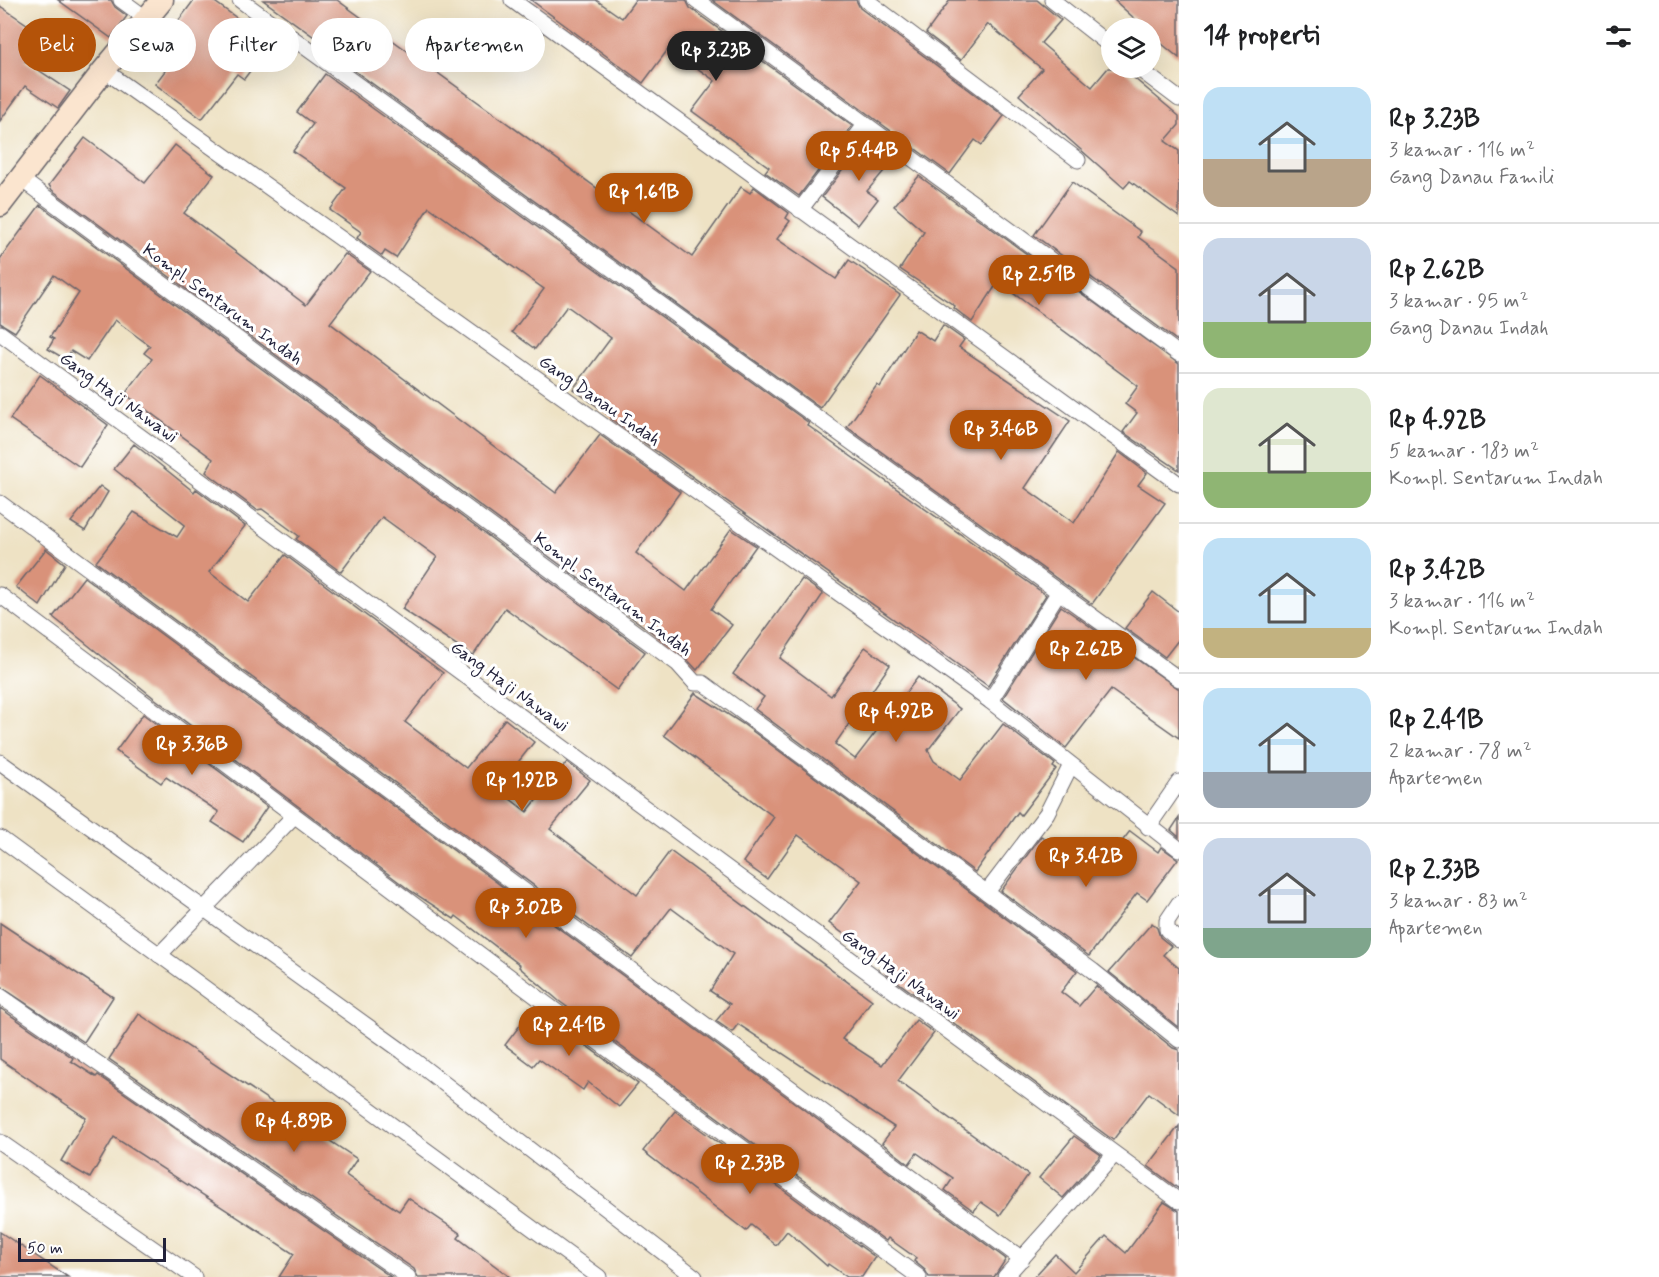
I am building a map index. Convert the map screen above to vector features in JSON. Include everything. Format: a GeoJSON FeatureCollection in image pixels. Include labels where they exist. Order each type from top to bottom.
{"type":"FeatureCollection","features":[{"type":"Feature","properties":{"kind":"street"},"geometry":{"type":"LineString","coordinates":[[120,0],[146,18]]}},
{"type":"Feature","properties":{"kind":"street"},"geometry":{"type":"LineString","coordinates":[[148,18],[162,0]]}},
{"type":"Feature","properties":{"kind":"street"},"geometry":{"type":"LineString","coordinates":[[240,0],[1179,680]]}},
{"type":"Feature","properties":{"kind":"street"},"geometry":{"type":"LineString","coordinates":[[512,0],[1179,484]]}},
{"type":"Feature","properties":{"kind":"street"},"geometry":{"type":"LineString","coordinates":[[696,0],[1179,354]]}},
{"type":"Feature","properties":{"kind":"street"},"geometry":{"type":"LineString","coordinates":[[866,0],[1078,160]]}},
{"type":"Feature","properties":{"kind":"street"},"geometry":{"type":"LineString","coordinates":[[1052,0],[1101,38]]}},
{"type":"Feature","properties":{"kind":"street"},"geometry":{"type":"LineString","coordinates":[[0,205],[108,65]]}},
{"type":"Feature","properties":{"kind":"street","name":"Gang Danau Indah"},"geometry":{"type":"LineString","coordinates":[[104,70],[990,701],[1179,849]]}},
{"type":"Feature","properties":{"kind":"street"},"geometry":{"type":"LineString","coordinates":[[1151,78],[1179,99]]}},
{"type":"Feature","properties":{"kind":"street"},"geometry":{"type":"LineString","coordinates":[[800,210],[865,125]]}},
{"type":"Feature","properties":{"kind":"street","name":"Kompl. Sentarum Indah"},"geometry":{"type":"LineString","coordinates":[[21,179],[678,664],[694,683],[703,683],[987,892],[1179,1040]]}},
{"type":"Feature","properties":{"kind":"street","name":"Gang Haji Nawawi"},"geometry":{"type":"LineString","coordinates":[[0,333],[1179,1201]]}},
{"type":"Feature","properties":{"kind":"street"},"geometry":{"type":"LineString","coordinates":[[0,503],[1022,1258]]}},
{"type":"Feature","properties":{"kind":"street"},"geometry":{"type":"LineString","coordinates":[[990,701],[1058,593]]}},
{"type":"Feature","properties":{"kind":"street"},"geometry":{"type":"LineString","coordinates":[[0,595],[294,816],[919,1277]]}},
{"type":"Feature","properties":{"kind":"street"},"geometry":{"type":"LineString","coordinates":[[0,762],[402,1051],[695,1277]]}},
{"type":"Feature","properties":{"kind":"street"},"geometry":{"type":"LineString","coordinates":[[987,892],[1047,813],[1071,765]]}},
{"type":"Feature","properties":{"kind":"street"},"geometry":{"type":"LineString","coordinates":[[1148,827],[1179,782]]}},
{"type":"Feature","properties":{"kind":"street"},"geometry":{"type":"LineString","coordinates":[[159,955],[294,816]]}},
{"type":"Feature","properties":{"kind":"street"},"geometry":{"type":"LineString","coordinates":[[0,838],[599,1277]]}},
{"type":"Feature","properties":{"kind":"street"},"geometry":{"type":"LineString","coordinates":[[1179,903],[1167,921],[1167,927],[1179,940]]}},
{"type":"Feature","properties":{"kind":"street"},"geometry":{"type":"LineString","coordinates":[[0,996],[408,1277]]}},
{"type":"Feature","properties":{"kind":"street"},"geometry":{"type":"LineString","coordinates":[[0,1142],[194,1277]]}},
{"type":"Feature","properties":{"kind":"street"},"geometry":{"type":"LineString","coordinates":[[1005,1277],[1114,1155]]}},
{"type":"Feature","properties":{"kind":"building"},"geometry":{"type":"Polygon","coordinates":[[[58,0],[111,0],[115,7],[127,16],[126,18],[108,18],[108,36],[96,27],[96,18],[83,18],[58,0]]]}},
{"type":"Feature","properties":{"kind":"building"},"geometry":{"type":"Polygon","coordinates":[[[194,0],[212,0],[237,18],[208,18],[208,72],[249,72],[244,79],[237,74],[202,119],[155,84],[164,72],[196,72],[196,18],[180,18],[194,0]]]}},
{"type":"Feature","properties":{"kind":"building"},"geometry":{"type":"Polygon","coordinates":[[[263,0],[337,0],[362,18],[311,18],[311,35],[299,26],[299,18],[288,18],[263,0]]]}},
{"type":"Feature","properties":{"kind":"building"},"geometry":{"type":"Polygon","coordinates":[[[531,0],[596,0],[622,18],[635,0],[686,0],[690,8],[852,126],[799,196],[765,172],[769,167],[692,111],[715,81],[669,48],[643,83],[531,0]]]}},
{"type":"Feature","properties":{"kind":"building"},"geometry":{"type":"Polygon","coordinates":[[[712,0],[856,0],[860,8],[1004,116],[982,145],[975,140],[950,174],[712,0]]]}},
{"type":"Feature","properties":{"kind":"building"},"geometry":{"type":"Polygon","coordinates":[[[950,0],[1037,0],[1061,20],[1041,43],[1092,87],[1101,76],[1134,78],[1179,116],[1179,125],[1165,141],[1179,151],[1179,217],[1130,181],[1124,188],[1019,95],[1042,69],[988,24],[961,60],[926,33],[950,0]]]}},
{"type":"Feature","properties":{"kind":"building"},"geometry":{"type":"Polygon","coordinates":[[[1114,0],[1179,0],[1179,58],[1161,43],[1161,18],[1134,18],[1114,0]]]}},
{"type":"Feature","properties":{"kind":"building"},"geometry":{"type":"Polygon","coordinates":[[[0,6],[18,18],[18,72],[42,72],[70,91],[58,108],[25,86],[0,121],[0,6]]]}},
{"type":"Feature","properties":{"kind":"building"},"geometry":{"type":"Polygon","coordinates":[[[393,41],[405,49],[405,72],[436,72],[692,257],[741,187],[750,193],[754,187],[789,213],[786,218],[790,221],[777,239],[836,279],[849,260],[900,295],[820,408],[356,72],[393,72],[393,41]]]}},
{"type":"Feature","properties":{"kind":"building"},"geometry":{"type":"Polygon","coordinates":[[[325,74],[809,423],[807,425],[1046,595],[988,686],[611,419],[612,417],[573,389],[611,338],[567,306],[535,349],[512,332],[544,289],[429,207],[396,258],[385,251],[382,256],[357,238],[361,232],[330,210],[346,188],[293,151],[313,124],[297,112],[325,74]]]}},
{"type":"Feature","properties":{"kind":"building"},"geometry":{"type":"Polygon","coordinates":[[[85,138],[145,183],[175,145],[214,175],[184,213],[306,305],[345,254],[370,271],[330,323],[556,493],[600,435],[680,492],[636,553],[686,591],[731,529],[756,546],[711,609],[732,625],[697,670],[684,656],[52,190],[49,185],[85,138]]]}},
{"type":"Feature","properties":{"kind":"building"},"geometry":{"type":"Polygon","coordinates":[[[867,138],[895,158],[867,191],[878,199],[858,225],[822,197],[867,138]]]}},
{"type":"Feature","properties":{"kind":"building"},"geometry":{"type":"Polygon","coordinates":[[[919,176],[1179,364],[1179,470],[1123,432],[1137,413],[1125,404],[1138,386],[998,282],[972,322],[954,308],[955,306],[900,269],[924,232],[894,206],[919,176]]]}},
{"type":"Feature","properties":{"kind":"building"},"geometry":{"type":"Polygon","coordinates":[[[1072,182],[1141,232],[1138,237],[1179,267],[1179,342],[1034,235],[1072,182]]]}},
{"type":"Feature","properties":{"kind":"building"},"geometry":{"type":"Polygon","coordinates":[[[40,205],[645,652],[617,690],[505,608],[473,656],[402,609],[437,557],[382,517],[341,572],[296,539],[299,536],[262,509],[257,510],[206,472],[213,459],[125,394],[152,359],[144,353],[150,346],[115,320],[87,361],[71,351],[65,359],[48,349],[54,339],[50,337],[79,293],[54,275],[15,332],[0,323],[0,259],[40,205]]]}},
{"type":"Feature","properties":{"kind":"building"},"geometry":{"type":"Polygon","coordinates":[[[943,325],[964,340],[959,347],[1070,421],[1025,488],[1074,523],[1119,452],[1147,473],[1138,485],[1165,503],[1092,604],[847,427],[877,385],[880,387],[916,330],[933,341],[943,325]]]}},
{"type":"Feature","properties":{"kind":"building"},"geometry":{"type":"Polygon","coordinates":[[[40,375],[108,425],[80,467],[10,419],[40,375]]]}},
{"type":"Feature","properties":{"kind":"building"},"geometry":{"type":"Polygon","coordinates":[[[134,444],[194,492],[196,489],[245,526],[209,572],[248,602],[285,555],[443,673],[405,722],[466,768],[505,719],[534,742],[497,789],[527,812],[567,762],[590,780],[550,829],[637,895],[670,851],[872,1000],[842,1039],[882,1065],[916,1020],[934,1033],[898,1081],[1028,1175],[1000,1215],[981,1202],[974,1211],[945,1190],[953,1178],[917,1153],[909,1164],[882,1143],[894,1127],[738,1024],[732,1032],[716,1021],[730,1004],[710,991],[733,954],[671,908],[632,958],[96,562],[134,512],[177,537],[185,525],[114,469],[134,444]]]}},
{"type":"Feature","properties":{"kind":"building"},"geometry":{"type":"Polygon","coordinates":[[[100,486],[108,492],[85,531],[71,522],[100,486]]]}},
{"type":"Feature","properties":{"kind":"building"},"geometry":{"type":"Polygon","coordinates":[[[46,549],[65,564],[40,606],[16,587],[46,549]]]}},
{"type":"Feature","properties":{"kind":"building"},"geometry":{"type":"Polygon","coordinates":[[[84,577],[1006,1259],[994,1277],[929,1277],[925,1270],[914,1261],[916,1258],[888,1238],[886,1241],[559,1001],[519,967],[520,965],[456,916],[454,919],[411,891],[154,698],[53,617],[84,577]]]}},
{"type":"Feature","properties":{"kind":"building"},"geometry":{"type":"Polygon","coordinates":[[[802,579],[823,594],[780,658],[831,696],[865,647],[890,665],[835,744],[855,759],[918,677],[960,709],[928,750],[934,761],[960,780],[1003,724],[1055,764],[1053,767],[1056,769],[1021,815],[1018,812],[975,872],[755,709],[764,697],[733,674],[802,579]]]}},
{"type":"Feature","properties":{"kind":"building"},"geometry":{"type":"Polygon","coordinates":[[[1153,592],[1179,612],[1179,639],[1165,657],[1125,628],[1153,592]]]}},
{"type":"Feature","properties":{"kind":"building"},"geometry":{"type":"Polygon","coordinates":[[[1061,606],[1179,689],[1179,738],[1111,690],[1066,748],[1003,698],[1061,606]]]}},
{"type":"Feature","properties":{"kind":"building"},"geometry":{"type":"Polygon","coordinates":[[[695,693],[743,724],[1077,971],[1061,992],[1079,1006],[1096,986],[1173,1048],[1179,1050],[1179,1115],[1149,1093],[1113,1140],[887,974],[891,969],[829,923],[861,881],[798,835],[767,879],[743,862],[774,817],[664,735],[695,693]]]}},
{"type":"Feature","properties":{"kind":"building"},"geometry":{"type":"Polygon","coordinates":[[[143,714],[267,807],[243,842],[212,822],[219,812],[166,777],[161,783],[116,751],[143,714]]]}},
{"type":"Feature","properties":{"kind":"building"},"geometry":{"type":"Polygon","coordinates":[[[1179,818],[1179,837],[1171,830],[1179,818]]]}},
{"type":"Feature","properties":{"kind":"building"},"geometry":{"type":"Polygon","coordinates":[[[1130,831],[1158,852],[1161,847],[1178,859],[1147,900],[1137,893],[1089,956],[1001,891],[1041,836],[1097,874],[1130,831]]]}},
{"type":"Feature","properties":{"kind":"building"},"geometry":{"type":"Polygon","coordinates":[[[0,923],[113,997],[84,1042],[0,986],[0,923]]]}},
{"type":"Feature","properties":{"kind":"building"},"geometry":{"type":"Polygon","coordinates":[[[1152,923],[1157,928],[1160,937],[1171,946],[1163,955],[1179,968],[1179,1028],[1109,972],[1152,923]]]}},
{"type":"Feature","properties":{"kind":"building"},"geometry":{"type":"Polygon","coordinates":[[[534,1007],[638,1084],[619,1107],[588,1082],[583,1090],[539,1059],[533,1066],[505,1045],[534,1007]]]}},
{"type":"Feature","properties":{"kind":"building"},"geometry":{"type":"Polygon","coordinates":[[[0,1008],[73,1058],[71,1061],[96,1077],[98,1075],[391,1277],[279,1277],[294,1254],[114,1137],[90,1178],[61,1161],[86,1118],[0,1059],[0,1008]]]}},
{"type":"Feature","properties":{"kind":"building"},"geometry":{"type":"Polygon","coordinates":[[[139,1014],[357,1159],[346,1175],[399,1211],[408,1198],[461,1234],[458,1238],[510,1277],[418,1277],[414,1269],[109,1059],[139,1014]]]}},
{"type":"Feature","properties":{"kind":"building"},"geometry":{"type":"Polygon","coordinates":[[[675,1111],[875,1257],[862,1277],[847,1277],[828,1264],[827,1266],[787,1231],[776,1245],[751,1225],[746,1231],[643,1151],[675,1111]]]}},
{"type":"Feature","properties":{"kind":"building"},"geometry":{"type":"Polygon","coordinates":[[[1179,1126],[1179,1189],[1148,1166],[1179,1126]]]}},
{"type":"Feature","properties":{"kind":"building"},"geometry":{"type":"Polygon","coordinates":[[[1074,1136],[1101,1155],[1063,1198],[1039,1178],[1074,1136]]]}},
{"type":"Feature","properties":{"kind":"building"},"geometry":{"type":"Polygon","coordinates":[[[1164,1202],[1179,1211],[1179,1277],[1034,1277],[1055,1254],[1074,1272],[1106,1236],[1126,1253],[1164,1202]]]}},
{"type":"Feature","properties":{"kind":"building"},"geometry":{"type":"Polygon","coordinates":[[[0,1232],[21,1246],[68,1277],[0,1277],[0,1232]]]}}]}
